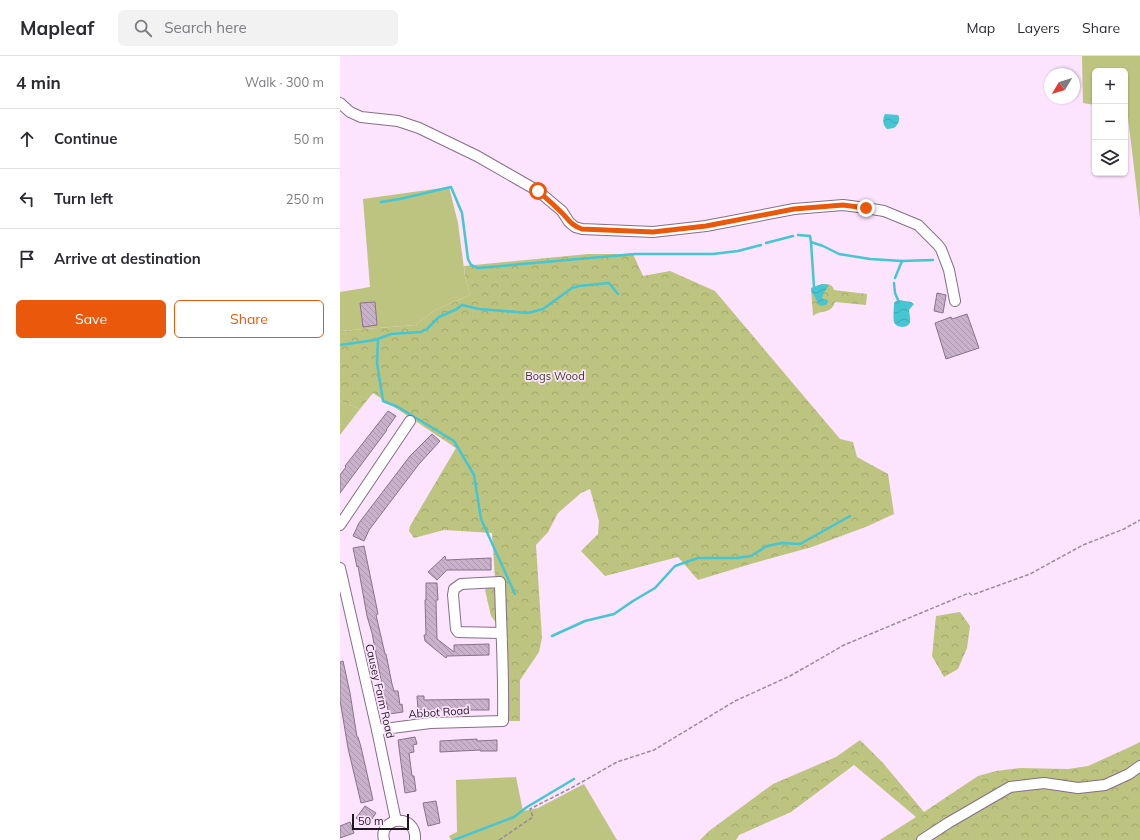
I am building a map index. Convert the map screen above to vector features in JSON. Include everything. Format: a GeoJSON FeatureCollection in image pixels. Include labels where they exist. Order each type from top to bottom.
{"type":"FeatureCollection","features":[{"type":"Feature","properties":{"kind":"street"},"geometry":{"type":"LineString","coordinates":[[340,103],[350,112],[361,118],[398,120],[420,128],[478,156],[538,191],[562,211],[569,222],[575,227],[582,229],[653,232],[706,226],[794,209],[843,205],[884,211],[918,225],[938,245],[949,270],[955,300]]}},
{"type":"Feature","properties":{"kind":"street"},"geometry":{"type":"LineString","coordinates":[[340,525],[410,421]]}},
{"type":"Feature","properties":{"kind":"street","name":"Causey Farm Road"},"geometry":{"type":"LineString","coordinates":[[340,568],[396,821]]}},
{"type":"Feature","properties":{"kind":"street"},"geometry":{"type":"LineString","coordinates":[[500,582],[502,633],[458,632],[456,629],[453,595],[454,589],[461,584],[500,582]]}},
{"type":"Feature","properties":{"kind":"street","name":"Abbot Road"},"geometry":{"type":"LineString","coordinates":[[377,730],[430,723],[503,721],[502,633]]}},
{"type":"Feature","properties":{"kind":"street"},"geometry":{"type":"LineString","coordinates":[[922,840],[948,822],[1010,787],[1044,783],[1078,788],[1105,786],[1129,774],[1140,766]]}},
{"type":"Feature","properties":{"kind":"street"},"geometry":{"type":"LineString","coordinates":[[384,840],[384,830],[391,822],[401,820],[408,823],[412,827],[415,840]]}},
{"type":"Feature","properties":{"kind":"path"},"geometry":{"type":"LineString","coordinates":[[499,840],[533,817],[530,809],[617,762],[654,750],[735,701],[790,676],[844,645],[968,593],[972,595],[1030,574],[1083,545],[1124,529],[1140,520]]}},
{"type":"Feature","properties":{"kind":"green space"},"geometry":{"type":"Polygon","coordinates":[[[1082,56],[1140,56],[1140,218],[1128,117],[1128,68],[1092,68],[1092,104],[1083,103],[1082,56]]]}},
{"type":"Feature","properties":{"kind":"green space"},"geometry":{"type":"Polygon","coordinates":[[[449,187],[458,223],[465,276],[470,295],[435,310],[416,325],[340,331],[340,292],[370,287],[363,199],[449,187]]]}},
{"type":"Feature","properties":{"kind":"green space","name":"Bogs Wood"},"geometry":{"type":"Polygon","coordinates":[[[588,254],[633,254],[643,276],[670,271],[715,291],[840,439],[853,442],[857,457],[888,474],[894,514],[868,526],[812,547],[698,580],[678,557],[605,576],[581,551],[598,534],[599,521],[590,489],[581,493],[558,513],[548,532],[536,545],[542,638],[539,652],[520,680],[520,721],[508,721],[508,638],[491,616],[485,590],[495,579],[492,533],[444,530],[414,538],[409,531],[410,526],[456,448],[373,393],[360,409],[340,401],[340,331],[416,325],[435,310],[470,295],[464,266],[588,254]]]}},
{"type":"Feature","properties":{"kind":"green space"},"geometry":{"type":"Polygon","coordinates":[[[822,284],[830,285],[834,290],[867,294],[866,305],[835,302],[831,309],[813,316],[811,288],[822,284]]]}},
{"type":"Feature","properties":{"kind":"green space"},"geometry":{"type":"Polygon","coordinates":[[[340,401],[360,409],[340,435],[340,401]]]}},
{"type":"Feature","properties":{"kind":"green space"},"geometry":{"type":"Polygon","coordinates":[[[960,612],[970,626],[967,648],[958,669],[944,677],[932,656],[936,616],[960,612]]]}},
{"type":"Feature","properties":{"kind":"green space"},"geometry":{"type":"Polygon","coordinates":[[[860,740],[883,763],[924,812],[978,776],[996,771],[1020,768],[1068,769],[1088,766],[1140,742],[1140,840],[880,840],[916,817],[854,765],[791,812],[739,835],[736,840],[700,840],[709,831],[773,784],[836,757],[860,740]]]}},
{"type":"Feature","properties":{"kind":"green space"},"geometry":{"type":"Polygon","coordinates":[[[516,777],[523,811],[538,808],[584,784],[617,840],[451,840],[449,836],[457,832],[456,780],[516,777]]]}},
{"type":"Feature","properties":{"kind":"water"},"geometry":{"type":"Polygon","coordinates":[[[885,114],[898,115],[899,122],[894,128],[887,129],[885,126],[883,120],[885,114]]]}},
{"type":"Feature","properties":{"kind":"water"},"geometry":{"type":"Polygon","coordinates":[[[822,284],[829,285],[822,298],[828,302],[826,305],[821,306],[812,293],[811,288],[822,284]]]}},
{"type":"Feature","properties":{"kind":"water"},"geometry":{"type":"Polygon","coordinates":[[[899,300],[914,304],[909,310],[910,322],[905,327],[897,326],[894,322],[894,303],[899,300]]]}},
{"type":"Feature","properties":{"kind":"building"},"geometry":{"type":"Polygon","coordinates":[[[937,293],[946,295],[943,313],[934,311],[937,293]]]}},
{"type":"Feature","properties":{"kind":"building"},"geometry":{"type":"Polygon","coordinates":[[[375,302],[377,325],[363,327],[360,303],[375,302]]]}},
{"type":"Feature","properties":{"kind":"building"},"geometry":{"type":"Polygon","coordinates":[[[967,314],[979,348],[946,359],[935,323],[951,317],[952,319],[967,314]]]}},
{"type":"Feature","properties":{"kind":"building"},"geometry":{"type":"Polygon","coordinates":[[[388,411],[396,416],[340,493],[340,475],[346,467],[345,466],[388,411]]]}},
{"type":"Feature","properties":{"kind":"building"},"geometry":{"type":"Polygon","coordinates":[[[432,434],[440,441],[419,464],[369,530],[364,541],[353,536],[359,523],[410,456],[432,434]]]}},
{"type":"Feature","properties":{"kind":"building"},"geometry":{"type":"Polygon","coordinates":[[[364,546],[378,614],[376,615],[392,684],[394,691],[398,691],[400,705],[402,704],[403,712],[389,714],[385,701],[358,566],[357,567],[353,548],[364,546]]]}},
{"type":"Feature","properties":{"kind":"building"},"geometry":{"type":"Polygon","coordinates":[[[445,556],[446,560],[491,558],[491,570],[447,570],[437,580],[428,572],[445,556]]]}},
{"type":"Feature","properties":{"kind":"building"},"geometry":{"type":"Polygon","coordinates":[[[426,583],[437,583],[437,639],[454,652],[454,645],[489,644],[489,655],[447,656],[446,658],[425,641],[426,583]]]}},
{"type":"Feature","properties":{"kind":"building"},"geometry":{"type":"Polygon","coordinates":[[[343,661],[357,737],[361,747],[373,800],[361,803],[348,748],[340,700],[340,662],[343,661]]]}},
{"type":"Feature","properties":{"kind":"building"},"geometry":{"type":"Polygon","coordinates":[[[417,696],[424,696],[424,700],[489,699],[489,710],[418,710],[417,696]]]}},
{"type":"Feature","properties":{"kind":"building"},"geometry":{"type":"Polygon","coordinates":[[[415,737],[417,744],[413,745],[414,752],[409,753],[412,776],[414,776],[416,791],[405,793],[398,740],[415,737]]]}},
{"type":"Feature","properties":{"kind":"building"},"geometry":{"type":"Polygon","coordinates":[[[477,739],[477,741],[497,740],[497,751],[480,750],[440,752],[440,741],[477,739]]]}},
{"type":"Feature","properties":{"kind":"building"},"geometry":{"type":"Polygon","coordinates":[[[436,801],[440,823],[428,826],[423,803],[436,801]]]}},
{"type":"Feature","properties":{"kind":"building"},"geometry":{"type":"Polygon","coordinates":[[[365,806],[376,813],[367,826],[356,818],[365,806]]]}},
{"type":"Feature","properties":{"kind":"building"},"geometry":{"type":"Polygon","coordinates":[[[350,822],[354,833],[340,838],[340,826],[350,822]]]}},
{"type":"Feature","properties":{"kind":"waterway"},"geometry":{"type":"LineString","coordinates":[[381,202],[451,187],[462,213],[468,259],[471,265],[478,268],[635,254],[713,254],[738,251],[761,245]]}},
{"type":"Feature","properties":{"kind":"waterway"},"geometry":{"type":"LineString","coordinates":[[798,235],[810,236],[811,242],[839,254],[870,259],[902,261],[933,260]]}},
{"type":"Feature","properties":{"kind":"waterway"},"geometry":{"type":"LineString","coordinates":[[766,243],[793,236]]}},
{"type":"Feature","properties":{"kind":"waterway"},"geometry":{"type":"LineString","coordinates":[[811,242],[814,287]]}},
{"type":"Feature","properties":{"kind":"waterway"},"geometry":{"type":"LineString","coordinates":[[895,278],[902,261]]}},
{"type":"Feature","properties":{"kind":"waterway"},"geometry":{"type":"LineString","coordinates":[[340,345],[375,340],[391,334],[421,332],[427,329],[439,317],[457,309],[462,305],[479,309],[528,313],[543,309],[572,288],[579,286],[609,283],[618,294]]}},
{"type":"Feature","properties":{"kind":"waterway"},"geometry":{"type":"LineString","coordinates":[[894,283],[895,293],[898,300]]}},
{"type":"Feature","properties":{"kind":"waterway"},"geometry":{"type":"LineString","coordinates":[[378,339],[377,363],[383,401],[398,407],[454,441],[474,475],[481,519],[515,594]]}},
{"type":"Feature","properties":{"kind":"waterway"},"geometry":{"type":"LineString","coordinates":[[552,636],[585,621],[614,614],[655,588],[675,566],[698,558],[737,558],[751,556],[767,546],[782,543],[800,544],[850,516]]}},
{"type":"Feature","properties":{"kind":"waterway"},"geometry":{"type":"LineString","coordinates":[[454,840],[514,817],[527,807],[574,779]]}},
{"type":"Feature","properties":{"kind":"route"},"geometry":{"type":"LineString","coordinates":[[538,191],[562,211],[569,222],[575,227],[582,229],[653,232],[706,226],[794,209],[843,205],[866,208]]}}]}
